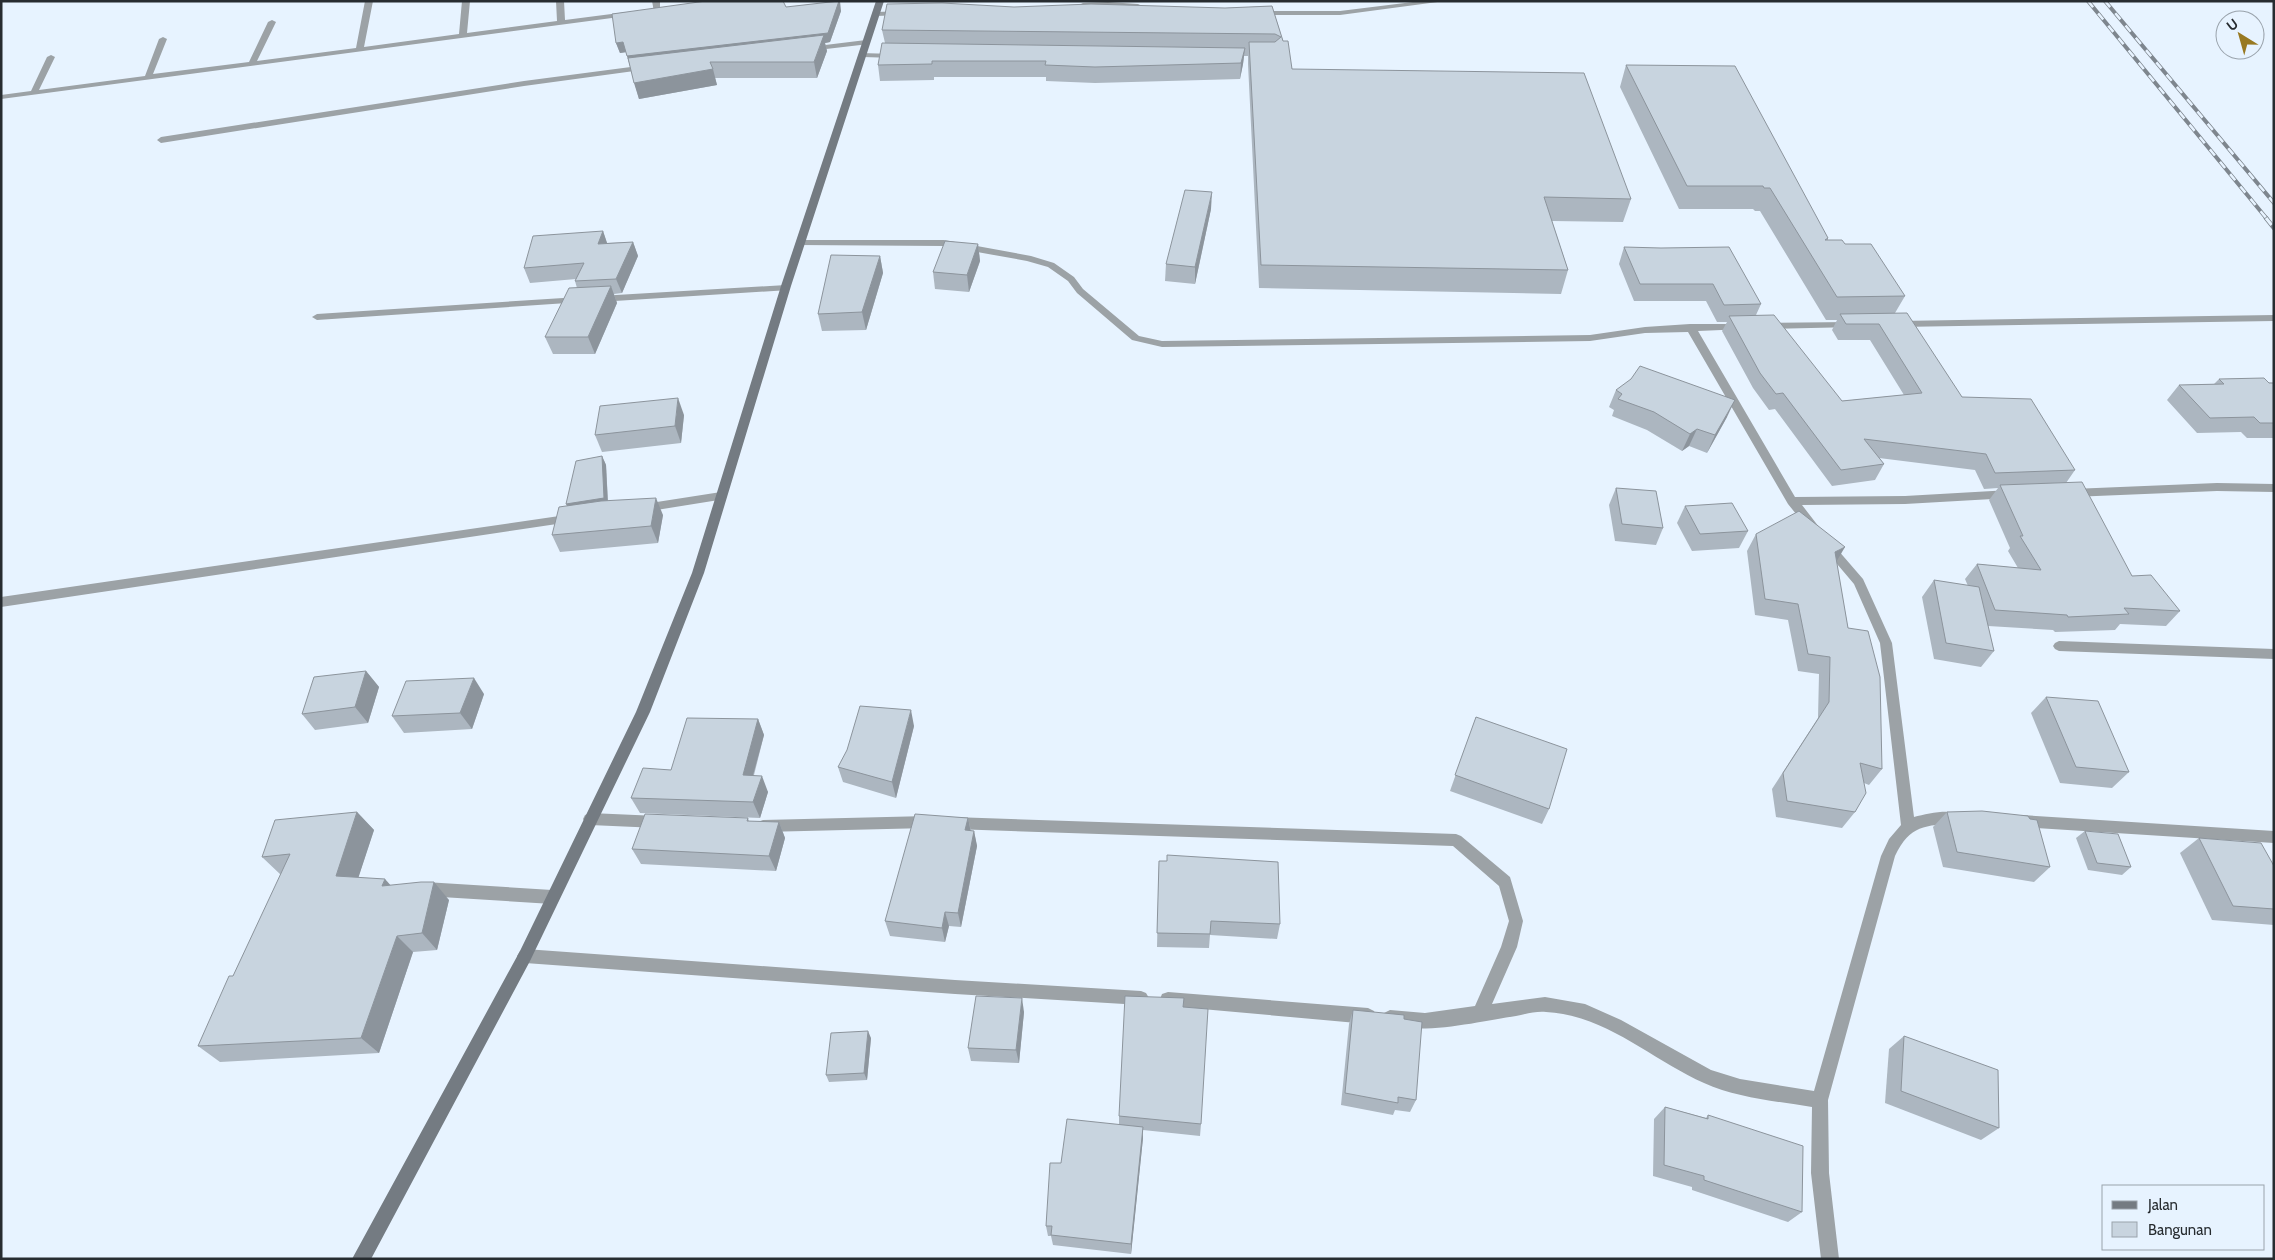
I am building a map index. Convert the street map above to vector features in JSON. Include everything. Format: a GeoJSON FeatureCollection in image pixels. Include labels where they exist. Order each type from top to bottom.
{"type":"FeatureCollection","features":[{"type":"Feature","properties":{"kind":"street"},"geometry":{"type":"LineString","coordinates":[[359,50],[369,1]]}},
{"type":"Feature","properties":{"kind":"street"},"geometry":{"type":"LineString","coordinates":[[463,36],[466,1]]}},
{"type":"Feature","properties":{"kind":"street"},"geometry":{"type":"LineString","coordinates":[[560,1],[561,22]]}},
{"type":"Feature","properties":{"kind":"street"},"geometry":{"type":"LineString","coordinates":[[361,1259],[525,956],[643,712],[698,573],[786,288],[880,1]]}},
{"type":"Feature","properties":{"kind":"street"},"geometry":{"type":"LineString","coordinates":[[1246,13],[1340,13],[1442,1]]}},
{"type":"Feature","properties":{"kind":"street"},"geometry":{"type":"LineString","coordinates":[[1071,6],[1108,4],[1145,7]]}},
{"type":"Feature","properties":{"kind":"street"},"geometry":{"type":"LineString","coordinates":[[647,11],[656,6],[666,9]]}},
{"type":"Feature","properties":{"kind":"street"},"geometry":{"type":"LineString","coordinates":[[1,96],[638,12]]}},
{"type":"Feature","properties":{"kind":"street"},"geometry":{"type":"LineString","coordinates":[[876,14],[914,13]]}},
{"type":"Feature","properties":{"kind":"street"},"geometry":{"type":"LineString","coordinates":[[252,64],[272,22]]}},
{"type":"Feature","properties":{"kind":"street"},"geometry":{"type":"LineString","coordinates":[[148,78],[163,39]]}},
{"type":"Feature","properties":{"kind":"street"},"geometry":{"type":"LineString","coordinates":[[797,50],[866,42]]}},
{"type":"Feature","properties":{"kind":"street"},"geometry":{"type":"LineString","coordinates":[[863,55],[902,56]]}},
{"type":"Feature","properties":{"kind":"street"},"geometry":{"type":"LineString","coordinates":[[34,92],[51,57]]}},
{"type":"Feature","properties":{"kind":"street"},"geometry":{"type":"LineString","coordinates":[[161,140],[282,124],[525,83],[655,66]]}},
{"type":"Feature","properties":{"kind":"street"},"geometry":{"type":"LineString","coordinates":[[801,242],[944,243],[1028,258],[1052,265],[1071,279],[1080,291],[1136,338],[1162,344],[1220,345],[1590,338],[1645,330],[1690,327],[1858,325]]}},
{"type":"Feature","properties":{"kind":"street"},"geometry":{"type":"LineString","coordinates":[[317,317],[786,288]]}},
{"type":"Feature","properties":{"kind":"street"},"geometry":{"type":"LineString","coordinates":[[1887,324],[2274,318]]}},
{"type":"Feature","properties":{"kind":"street"},"geometry":{"type":"LineString","coordinates":[[1690,327],[1792,501],[1860,582],[1886,643],[1908,826]]}},
{"type":"Feature","properties":{"kind":"street"},"geometry":{"type":"LineString","coordinates":[[2063,493],[2217,487],[2274,488]]}},
{"type":"Feature","properties":{"kind":"street"},"geometry":{"type":"LineString","coordinates":[[1792,501],[1905,500],[1991,494],[2020,495]]}},
{"type":"Feature","properties":{"kind":"street"},"geometry":{"type":"LineString","coordinates":[[632,509],[721,496]]}},
{"type":"Feature","properties":{"kind":"street"},"geometry":{"type":"LineString","coordinates":[[1,602],[583,516]]}},
{"type":"Feature","properties":{"kind":"street"},"geometry":{"type":"LineString","coordinates":[[2059,646],[2274,654]]}},
{"type":"Feature","properties":{"kind":"street"},"geometry":{"type":"LineString","coordinates":[[1830,1259],[1820,1173],[1820,1100],[1888,856],[1896,836],[1908,826],[1922,820],[1975,818]]}},
{"type":"Feature","properties":{"kind":"street"},"geometry":{"type":"LineString","coordinates":[[590,819],[669,822]]}},
{"type":"Feature","properties":{"kind":"street"},"geometry":{"type":"LineString","coordinates":[[2005,820],[2274,837]]}},
{"type":"Feature","properties":{"kind":"street"},"geometry":{"type":"LineString","coordinates":[[748,825],[902,821],[1456,840],[1505,882],[1516,920],[1509,947],[1479,1014]]}},
{"type":"Feature","properties":{"kind":"street"},"geometry":{"type":"LineString","coordinates":[[406,888],[552,897]]}},
{"type":"Feature","properties":{"kind":"street"},"geometry":{"type":"LineString","coordinates":[[525,956],[955,987],[1201,1001],[1425,1021],[1545,1004],[1585,1012],[1615,1024],[1708,1077],[1740,1087],[1820,1100]]}},
{"type":"Feature","properties":{"kind":"building"},"geometry":{"type":"Polygon","coordinates":[[[706,1],[783,1],[786,7],[839,1],[828,33],[627,56],[623,42],[616,43],[612,14],[706,1]]]}},
{"type":"Feature","properties":{"kind":"building"},"geometry":{"type":"Polygon","coordinates":[[[942,3],[1014,7],[1091,4],[1225,8],[1272,6],[1283,41],[1288,41],[1292,69],[1584,73],[1631,199],[1544,197],[1568,270],[1261,265],[1249,42],[1275,42],[1281,37],[1275,34],[882,30],[887,4],[942,3]]]}},
{"type":"Feature","properties":{"kind":"building"},"geometry":{"type":"Polygon","coordinates":[[[824,35],[814,62],[710,62],[713,69],[634,83],[628,58],[824,35]]]}},
{"type":"Feature","properties":{"kind":"building"},"geometry":{"type":"Polygon","coordinates":[[[882,43],[1245,48],[1241,63],[1095,67],[1045,65],[1046,61],[932,61],[932,64],[878,65],[882,43]]]}},
{"type":"Feature","properties":{"kind":"building"},"geometry":{"type":"Polygon","coordinates":[[[1626,65],[1735,66],[1828,238],[1825,240],[1842,240],[1845,244],[1871,244],[1905,296],[1837,297],[1770,188],[1764,188],[1763,186],[1687,186],[1626,65]]]}},
{"type":"Feature","properties":{"kind":"building"},"geometry":{"type":"Polygon","coordinates":[[[1185,190],[1212,192],[1195,267],[1166,264],[1185,190]]]}},
{"type":"Feature","properties":{"kind":"building"},"geometry":{"type":"Polygon","coordinates":[[[603,231],[598,244],[633,242],[616,279],[575,281],[584,263],[524,268],[533,236],[603,231]]]}},
{"type":"Feature","properties":{"kind":"building"},"geometry":{"type":"Polygon","coordinates":[[[945,241],[978,244],[967,275],[933,272],[945,241]]]}},
{"type":"Feature","properties":{"kind":"building"},"geometry":{"type":"Polygon","coordinates":[[[1624,247],[1729,247],[1761,304],[1724,305],[1713,284],[1640,284],[1624,247]]]}},
{"type":"Feature","properties":{"kind":"building"},"geometry":{"type":"Polygon","coordinates":[[[831,255],[880,256],[862,312],[818,314],[831,255]]]}},
{"type":"Feature","properties":{"kind":"building"},"geometry":{"type":"Polygon","coordinates":[[[611,286],[588,337],[545,337],[569,288],[611,286]]]}},
{"type":"Feature","properties":{"kind":"building"},"geometry":{"type":"Polygon","coordinates":[[[1907,313],[1962,397],[2031,399],[2075,470],[1995,473],[1986,454],[1864,439],[1884,464],[1841,470],[1783,393],[1776,394],[1760,373],[1729,316],[1774,315],[1842,401],[1922,393],[1879,324],[1846,324],[1840,314],[1907,313]]]}},
{"type":"Feature","properties":{"kind":"building"},"geometry":{"type":"Polygon","coordinates":[[[1640,366],[1735,400],[1715,435],[1697,429],[1690,434],[1654,412],[1618,399],[1622,394],[1616,390],[1631,379],[1640,366]]]}},
{"type":"Feature","properties":{"kind":"building"},"geometry":{"type":"Polygon","coordinates":[[[2264,378],[2269,383],[2274,383],[2274,423],[2260,423],[2254,417],[2210,418],[2179,385],[2224,384],[2219,379],[2264,378]]]}},
{"type":"Feature","properties":{"kind":"building"},"geometry":{"type":"Polygon","coordinates":[[[678,398],[675,426],[595,435],[600,406],[678,398]]]}},
{"type":"Feature","properties":{"kind":"building"},"geometry":{"type":"Polygon","coordinates":[[[602,456],[604,498],[566,504],[576,461],[602,456]]]}},
{"type":"Feature","properties":{"kind":"building"},"geometry":{"type":"Polygon","coordinates":[[[2082,482],[2132,576],[2151,575],[2180,611],[2124,608],[2129,614],[2068,617],[2067,615],[1995,610],[1977,564],[2041,570],[2020,536],[2023,536],[2000,485],[2082,482]]]}},
{"type":"Feature","properties":{"kind":"building"},"geometry":{"type":"Polygon","coordinates":[[[1616,488],[1656,491],[1663,528],[1622,524],[1616,488]]]}},
{"type":"Feature","properties":{"kind":"building"},"geometry":{"type":"Polygon","coordinates":[[[656,498],[651,526],[552,535],[559,507],[601,501],[656,498]]]}},
{"type":"Feature","properties":{"kind":"building"},"geometry":{"type":"Polygon","coordinates":[[[1732,503],[1748,531],[1700,534],[1685,506],[1732,503]]]}},
{"type":"Feature","properties":{"kind":"building"},"geometry":{"type":"Polygon","coordinates":[[[1799,511],[1845,547],[1835,552],[1848,628],[1868,631],[1880,677],[1882,769],[1860,763],[1866,793],[1855,812],[1787,801],[1783,773],[1829,702],[1830,657],[1808,654],[1798,604],[1765,599],[1756,534],[1799,511]]]}},
{"type":"Feature","properties":{"kind":"building"},"geometry":{"type":"Polygon","coordinates":[[[1934,580],[1979,587],[1994,651],[1946,643],[1934,580]]]}},
{"type":"Feature","properties":{"kind":"building"},"geometry":{"type":"Polygon","coordinates":[[[366,671],[355,707],[302,714],[314,677],[366,671]]]}},
{"type":"Feature","properties":{"kind":"building"},"geometry":{"type":"Polygon","coordinates":[[[474,678],[460,713],[392,716],[406,681],[474,678]]]}},
{"type":"Feature","properties":{"kind":"building"},"geometry":{"type":"Polygon","coordinates":[[[2046,697],[2098,701],[2129,772],[2076,767],[2046,697]]]}},
{"type":"Feature","properties":{"kind":"building"},"geometry":{"type":"Polygon","coordinates":[[[860,706],[911,710],[892,782],[838,767],[847,750],[860,706]]]}},
{"type":"Feature","properties":{"kind":"building"},"geometry":{"type":"Polygon","coordinates":[[[1476,717],[1567,749],[1549,809],[1455,775],[1476,717]]]}},
{"type":"Feature","properties":{"kind":"building"},"geometry":{"type":"Polygon","coordinates":[[[687,718],[758,719],[743,775],[762,776],[753,802],[631,798],[643,768],[671,770],[687,718]]]}},
{"type":"Feature","properties":{"kind":"building"},"geometry":{"type":"Polygon","coordinates":[[[1982,811],[2028,816],[2030,819],[2037,820],[2050,867],[1957,852],[1947,812],[1982,811]]]}},
{"type":"Feature","properties":{"kind":"building"},"geometry":{"type":"Polygon","coordinates":[[[357,812],[336,876],[385,879],[382,886],[434,882],[422,933],[397,936],[361,1038],[198,1046],[229,976],[233,976],[290,854],[262,857],[275,820],[357,812]]]}},
{"type":"Feature","properties":{"kind":"building"},"geometry":{"type":"Polygon","coordinates":[[[645,814],[748,818],[747,821],[779,822],[769,856],[632,849],[645,814]]]}},
{"type":"Feature","properties":{"kind":"building"},"geometry":{"type":"Polygon","coordinates":[[[915,814],[968,818],[965,830],[974,831],[958,913],[945,912],[942,928],[885,921],[915,814]]]}},
{"type":"Feature","properties":{"kind":"building"},"geometry":{"type":"Polygon","coordinates":[[[2085,831],[2118,834],[2131,867],[2097,863],[2085,831]]]}},
{"type":"Feature","properties":{"kind":"building"},"geometry":{"type":"Polygon","coordinates":[[[2199,838],[2261,843],[2274,866],[2274,909],[2233,906],[2199,838]]]}},
{"type":"Feature","properties":{"kind":"building"},"geometry":{"type":"Polygon","coordinates":[[[1167,855],[1278,862],[1280,924],[1211,921],[1210,934],[1157,933],[1159,861],[1167,861],[1167,855]]]}},
{"type":"Feature","properties":{"kind":"building"},"geometry":{"type":"Polygon","coordinates":[[[976,996],[1022,998],[1016,1050],[968,1048],[976,996]]]}},
{"type":"Feature","properties":{"kind":"building"},"geometry":{"type":"Polygon","coordinates":[[[1125,996],[1184,998],[1183,1007],[1208,1009],[1201,1124],[1119,1116],[1125,996]]]}},
{"type":"Feature","properties":{"kind":"building"},"geometry":{"type":"Polygon","coordinates":[[[1353,1010],[1404,1015],[1404,1019],[1422,1022],[1416,1100],[1398,1097],[1398,1103],[1345,1093],[1353,1010]]]}},
{"type":"Feature","properties":{"kind":"building"},"geometry":{"type":"Polygon","coordinates":[[[868,1031],[864,1073],[826,1075],[831,1033],[868,1031]]]}},
{"type":"Feature","properties":{"kind":"building"},"geometry":{"type":"Polygon","coordinates":[[[1904,1036],[1998,1070],[1999,1128],[1901,1091],[1904,1036]]]}},
{"type":"Feature","properties":{"kind":"building"},"geometry":{"type":"Polygon","coordinates":[[[1665,1107],[1708,1119],[1708,1115],[1803,1146],[1802,1212],[1704,1180],[1704,1176],[1664,1165],[1665,1107]]]}},
{"type":"Feature","properties":{"kind":"building"},"geometry":{"type":"Polygon","coordinates":[[[1067,1119],[1143,1127],[1131,1244],[1051,1235],[1052,1226],[1046,1226],[1050,1163],[1061,1163],[1067,1119]]]}},
{"type":"Feature","properties":{"kind":"railway"},"geometry":{"type":"LineString","coordinates":[[2088,1],[2267,219]]}},
{"type":"Feature","properties":{"kind":"railway"},"geometry":{"type":"LineString","coordinates":[[2105,1],[2274,203]]}},
{"type":"Feature","properties":{"kind":"railway"},"geometry":{"type":"LineString","coordinates":[[2266,218],[2274,228]]}}]}
